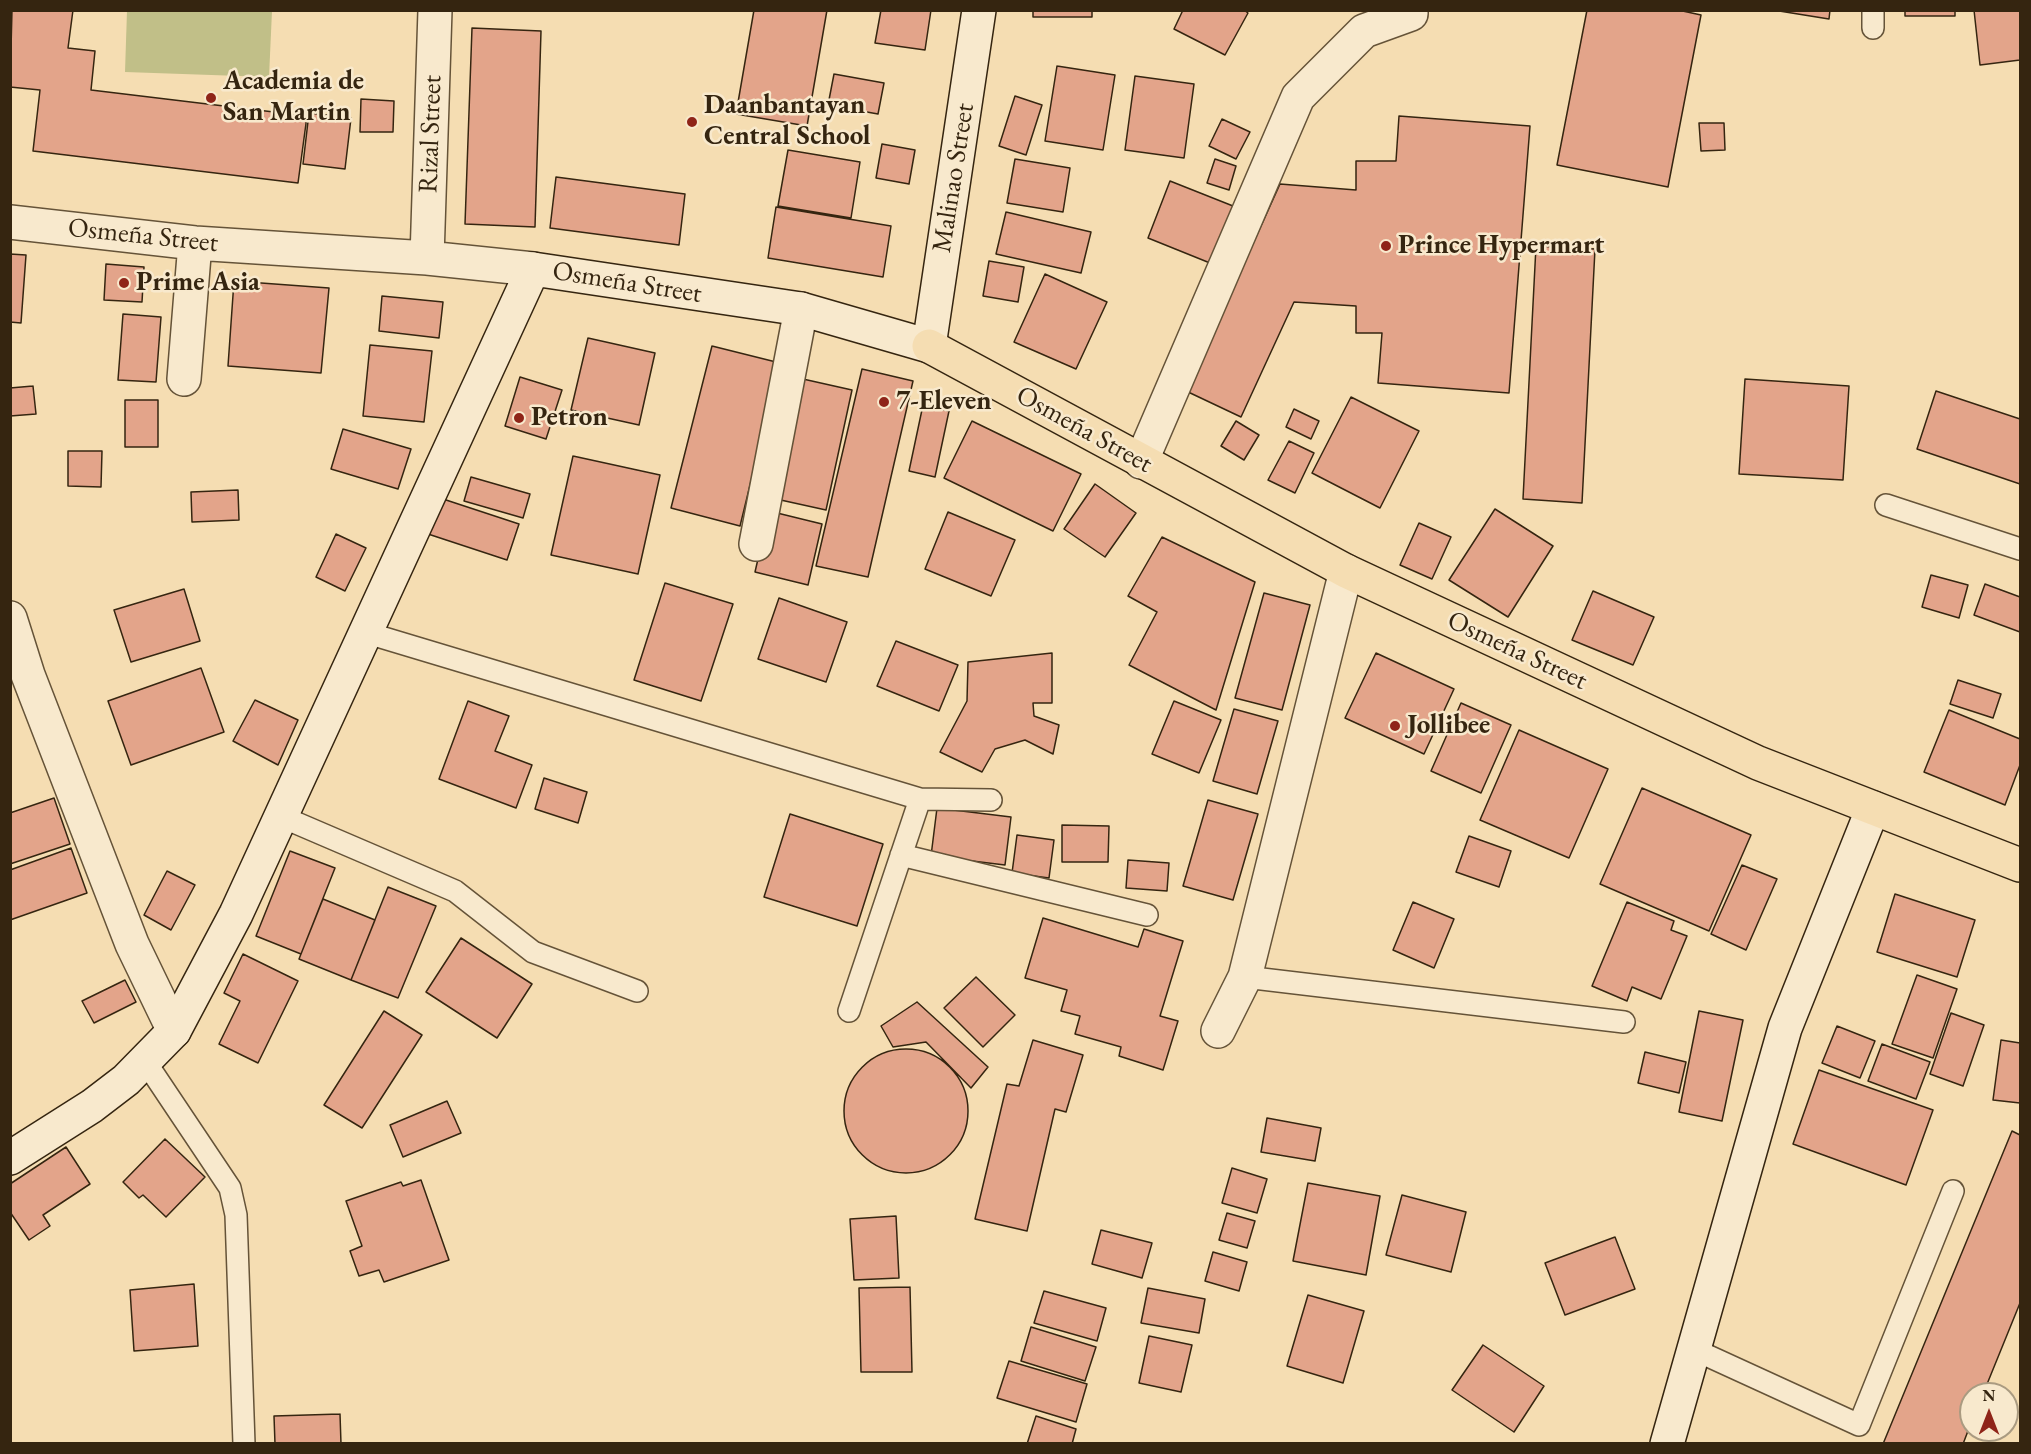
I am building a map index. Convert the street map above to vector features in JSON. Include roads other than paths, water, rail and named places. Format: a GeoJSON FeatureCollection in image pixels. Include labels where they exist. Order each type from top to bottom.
{"type":"FeatureCollection","features":[{"type":"Feature","properties":{"kind":"main road","name":"Osmeña Street"},"geometry":{"type":"LineString","coordinates":[[929,346],[1346,571],[1758,763],[2020,865]]}},
{"type":"Feature","properties":{"kind":"street","name":"Rizal Street"},"geometry":{"type":"LineString","coordinates":[[428,258],[435,10]]}},
{"type":"Feature","properties":{"kind":"street","name":"Malinao Street"},"geometry":{"type":"LineString","coordinates":[[929,346],[979,10]]}},
{"type":"Feature","properties":{"kind":"street"},"geometry":{"type":"LineString","coordinates":[[1141,462],[1298,97],[1364,31],[1410,14],[1411,10]]}},
{"type":"Feature","properties":{"kind":"street","name":"Osmeña Street"},"geometry":{"type":"LineString","coordinates":[[10,222],[195,243],[428,258],[533,268],[801,309],[929,346]]}},
{"type":"Feature","properties":{"kind":"street"},"geometry":{"type":"LineString","coordinates":[[184,380],[195,243]]}},
{"type":"Feature","properties":{"kind":"street"},"geometry":{"type":"LineString","coordinates":[[10,1158],[92,1106],[126,1080],[174,1031],[236,914],[533,268]]}},
{"type":"Feature","properties":{"kind":"street"},"geometry":{"type":"LineString","coordinates":[[756,544],[801,309]]}},
{"type":"Feature","properties":{"kind":"street"},"geometry":{"type":"LineString","coordinates":[[1218,1031],[1245,977],[1346,571]]}},
{"type":"Feature","properties":{"kind":"street"},"geometry":{"type":"LineString","coordinates":[[10,618],[28,675],[132,944],[174,1031]]}},
{"type":"Feature","properties":{"kind":"street"},"geometry":{"type":"LineString","coordinates":[[1667,1443],[1785,1028],[1873,808]]}},
{"type":"Feature","properties":{"kind":"lane"},"geometry":{"type":"LineString","coordinates":[[1886,505],[2020,549]]}},
{"type":"Feature","properties":{"kind":"lane"},"geometry":{"type":"LineString","coordinates":[[364,633],[920,799],[991,800]]}},
{"type":"Feature","properties":{"kind":"lane"},"geometry":{"type":"LineString","coordinates":[[849,1011],[920,799]]}},
{"type":"Feature","properties":{"kind":"lane"},"geometry":{"type":"LineString","coordinates":[[280,816],[455,891],[533,952],[637,991]]}},
{"type":"Feature","properties":{"kind":"lane"},"geometry":{"type":"LineString","coordinates":[[901,855],[1147,915]]}},
{"type":"Feature","properties":{"kind":"lane"},"geometry":{"type":"LineString","coordinates":[[1245,977],[1624,1022]]}},
{"type":"Feature","properties":{"kind":"lane"},"geometry":{"type":"LineString","coordinates":[[145,1060],[230,1188],[236,1215],[243,1443]]}},
{"type":"Feature","properties":{"kind":"lane"},"geometry":{"type":"LineString","coordinates":[[1693,1349],[1858,1425],[1953,1191]]}},
{"type":"Feature","properties":{"kind":"place","name":"Academia de San Martin"},"geometry":{"type":"Point","coordinates":[211,98]}},
{"type":"Feature","properties":{"kind":"place","name":"Daanbantayan Central School"},"geometry":{"type":"Point","coordinates":[692,122]}},
{"type":"Feature","properties":{"kind":"place","name":"Prince Hypermart"},"geometry":{"type":"Point","coordinates":[1386,246]}},
{"type":"Feature","properties":{"kind":"place","name":"Prime Asia"},"geometry":{"type":"Point","coordinates":[124,283]}},
{"type":"Feature","properties":{"kind":"place","name":"7-Eleven"},"geometry":{"type":"Point","coordinates":[884,402]}},
{"type":"Feature","properties":{"kind":"place","name":"Petron"},"geometry":{"type":"Point","coordinates":[519,418]}},
{"type":"Feature","properties":{"kind":"place","name":"Jollibee"},"geometry":{"type":"Point","coordinates":[1395,726]}}]}
